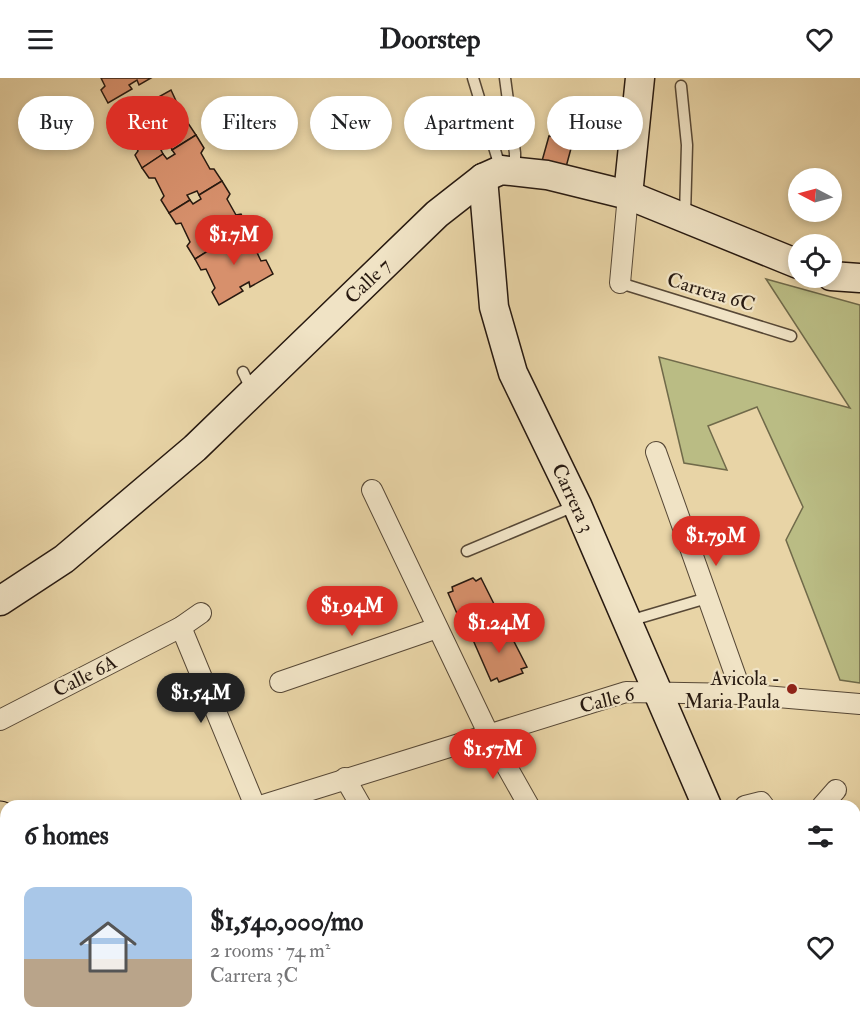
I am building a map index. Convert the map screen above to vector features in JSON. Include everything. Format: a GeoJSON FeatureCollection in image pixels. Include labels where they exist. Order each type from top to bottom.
{"type":"FeatureCollection","features":[{"type":"Feature","properties":{"kind":"main road"},"geometry":{"type":"LineString","coordinates":[[628,195],[640,78]]}},
{"type":"Feature","properties":{"kind":"main road"},"geometry":{"type":"LineString","coordinates":[[499,173],[547,175],[628,195],[788,260]]}},
{"type":"Feature","properties":{"kind":"main road","name":"Calle 7"},"geometry":{"type":"LineString","coordinates":[[0,601],[72,552],[195,448],[248,382],[437,214],[448,198],[499,173]]}},
{"type":"Feature","properties":{"kind":"main road","name":"Carrera 3"},"geometry":{"type":"LineString","coordinates":[[499,173],[494,307],[513,373],[577,505],[705,800]]}},
{"type":"Feature","properties":{"kind":"main road"},"geometry":{"type":"LineString","coordinates":[[842,277],[860,279]]}},
{"type":"Feature","properties":{"kind":"street"},"geometry":{"type":"LineString","coordinates":[[620,283],[628,195]]}},
{"type":"Feature","properties":{"kind":"street"},"geometry":{"type":"LineString","coordinates":[[656,452],[742,694]]}},
{"type":"Feature","properties":{"kind":"street"},"geometry":{"type":"LineString","coordinates":[[372,489],[489,735],[526,800]]}},
{"type":"Feature","properties":{"kind":"street","name":"Calle 6A"},"geometry":{"type":"LineString","coordinates":[[0,720],[181,627],[201,613]]}},
{"type":"Feature","properties":{"kind":"street"},"geometry":{"type":"LineString","coordinates":[[181,627],[253,800]]}},
{"type":"Feature","properties":{"kind":"street"},"geometry":{"type":"LineString","coordinates":[[280,682],[437,627]]}},
{"type":"Feature","properties":{"kind":"street","name":"Calle 6"},"geometry":{"type":"LineString","coordinates":[[278,800],[489,735],[608,691],[742,694],[860,704]]}},
{"type":"Feature","properties":{"kind":"street"},"geometry":{"type":"LineString","coordinates":[[345,778],[358,800]]}},
{"type":"Feature","properties":{"kind":"street"},"geometry":{"type":"LineString","coordinates":[[827,800],[836,790]]}},
{"type":"Feature","properties":{"kind":"lane","name":"Carrera 3"},"geometry":{"type":"LineString","coordinates":[[473,78],[499,173]]}},
{"type":"Feature","properties":{"kind":"lane"},"geometry":{"type":"LineString","coordinates":[[499,173],[515,153],[505,78]]}},
{"type":"Feature","properties":{"kind":"lane"},"geometry":{"type":"LineString","coordinates":[[681,86],[687,145],[685,218]]}},
{"type":"Feature","properties":{"kind":"lane","name":"Carrera 6C"},"geometry":{"type":"LineString","coordinates":[[620,283],[791,336]]}},
{"type":"Feature","properties":{"kind":"lane"},"geometry":{"type":"LineString","coordinates":[[467,551],[577,505]]}},
{"type":"Feature","properties":{"kind":"lane"},"geometry":{"type":"LineString","coordinates":[[627,621],[707,598]]}},
{"type":"Feature","properties":{"kind":"green space"},"geometry":{"type":"Polygon","coordinates":[[[766,279],[788,285],[788,288],[799,288],[860,305],[860,683],[840,680],[786,540],[803,507],[757,407],[708,426],[727,470],[684,463],[659,357],[850,408],[766,279]]]}},
{"type":"Feature","properties":{"kind":"building"},"geometry":{"type":"Polygon","coordinates":[[[101,78],[151,78],[139,85],[137,80],[129,85],[132,89],[120,96],[106,96],[106,99],[101,90],[105,86],[101,78]]]}},
{"type":"Feature","properties":{"kind":"building"},"geometry":{"type":"Polygon","coordinates":[[[171,90],[174,96],[160,96],[171,90]]]}},
{"type":"Feature","properties":{"kind":"building"},"geometry":{"type":"Polygon","coordinates":[[[189,124],[196,135],[189,139],[189,124]]]}},
{"type":"Feature","properties":{"kind":"building"},"geometry":{"type":"Polygon","coordinates":[[[196,135],[201,143],[203,150],[201,153],[210,169],[214,169],[222,181],[199,195],[197,191],[187,195],[190,200],[169,213],[161,200],[164,196],[155,178],[149,178],[142,168],[163,154],[167,159],[175,154],[172,150],[189,150],[189,139],[196,135]]]}},
{"type":"Feature","properties":{"kind":"building"},"geometry":{"type":"Polygon","coordinates":[[[547,143],[547,150],[571,150],[566,167],[542,161],[547,143]]]}},
{"type":"Feature","properties":{"kind":"building"},"geometry":{"type":"Polygon","coordinates":[[[161,150],[163,154],[142,168],[135,155],[138,151],[161,150]]]}},
{"type":"Feature","properties":{"kind":"building"},"geometry":{"type":"Polygon","coordinates":[[[222,181],[230,194],[227,199],[236,215],[241,214],[248,227],[224,241],[221,237],[213,241],[216,246],[195,259],[187,246],[190,242],[181,223],[176,224],[169,213],[190,200],[193,204],[201,199],[199,195],[222,181]]]}},
{"type":"Feature","properties":{"kind":"building"},"geometry":{"type":"Polygon","coordinates":[[[248,227],[255,240],[253,244],[261,261],[266,260],[273,274],[250,287],[249,282],[240,287],[243,291],[219,305],[212,292],[215,288],[206,269],[201,270],[195,259],[216,246],[218,250],[226,245],[224,241],[248,227]]]}},
{"type":"Feature","properties":{"kind":"building"},"geometry":{"type":"Polygon","coordinates":[[[473,578],[476,581],[481,578],[502,620],[495,622],[496,626],[474,635],[472,631],[466,634],[448,593],[453,591],[452,587],[473,578]]]}},
{"type":"Feature","properties":{"kind":"building"},"geometry":{"type":"Polygon","coordinates":[[[496,626],[501,628],[506,626],[527,667],[521,669],[523,673],[499,682],[497,678],[491,681],[473,640],[478,638],[474,635],[496,626]]]}},
{"type":"Feature","properties":{"kind":"place","name":"Avicola - Maria Paula"},"geometry":{"type":"Point","coordinates":[792,689]}}]}
